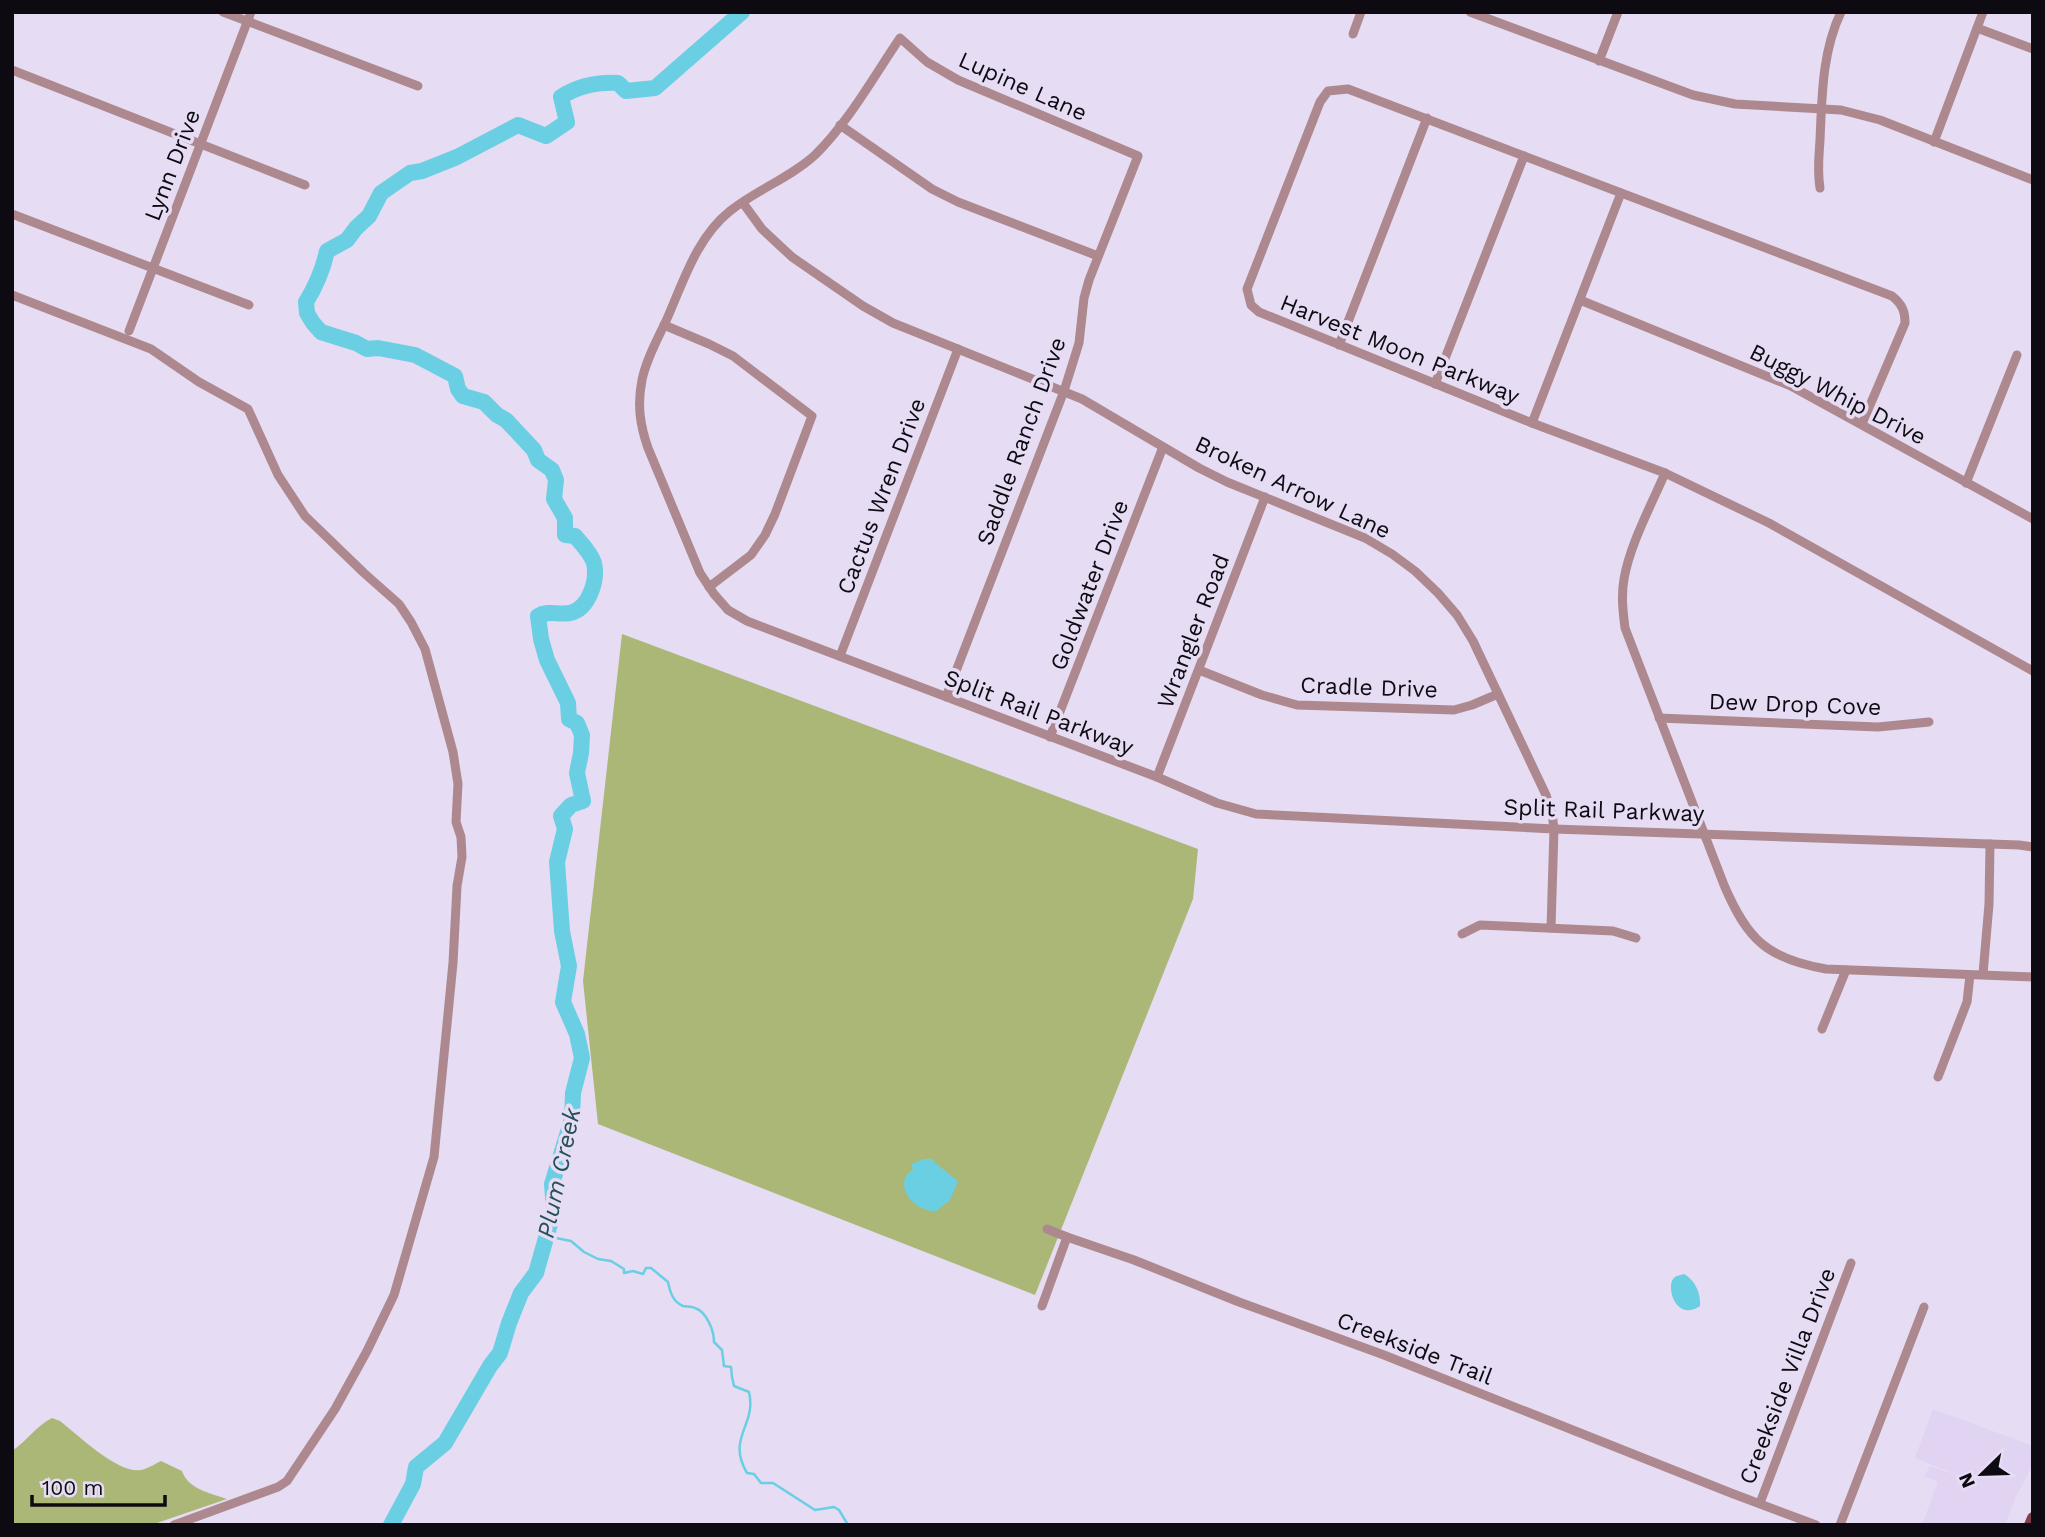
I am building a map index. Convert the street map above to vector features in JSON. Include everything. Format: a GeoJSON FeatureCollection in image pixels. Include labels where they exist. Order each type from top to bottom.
{"type":"FeatureCollection","features":[{"type":"Feature","properties":{"kind":"main road"},"geometry":{"type":"LineString","coordinates":[[2030,1525],[2033,1518]]}},
{"type":"Feature","properties":{"kind":"street"},"geometry":{"type":"LineString","coordinates":[[223,12],[250,17],[418,86]]}},
{"type":"Feature","properties":{"kind":"street"},"geometry":{"type":"LineString","coordinates":[[1353,34],[1361,12]]}},
{"type":"Feature","properties":{"kind":"street"},"geometry":{"type":"LineString","coordinates":[[1469,12],[1677,90],[1735,104],[1841,110],[1880,120],[2033,180]]}},
{"type":"Feature","properties":{"kind":"street"},"geometry":{"type":"LineString","coordinates":[[1600,61],[1618,12]]}},
{"type":"Feature","properties":{"kind":"street"},"geometry":{"type":"LineString","coordinates":[[1820,188],[1817,169],[1826,56],[1841,12]]}},
{"type":"Feature","properties":{"kind":"street"},"geometry":{"type":"LineString","coordinates":[[1934,142],[1983,12]]}},
{"type":"Feature","properties":{"kind":"street","name":"Lynn Drive"},"geometry":{"type":"LineString","coordinates":[[129,331],[250,17]]}},
{"type":"Feature","properties":{"kind":"street"},"geometry":{"type":"LineString","coordinates":[[1977,28],[2033,49]]}},
{"type":"Feature","properties":{"kind":"street","name":"Split Rail Parkway"},"geometry":{"type":"LineString","coordinates":[[900,38],[840,125],[813,156],[796,170],[730,211],[712,228],[699,248],[642,379],[638,409],[641,428],[700,573],[728,610],[747,621],[1157,777],[1217,803],[1256,814],[1554,829],[2033,847]]}},
{"type":"Feature","properties":{"kind":"street","name":"Lupine Lane"},"geometry":{"type":"LineString","coordinates":[[900,38],[928,62],[958,80],[1138,156]]}},
{"type":"Feature","properties":{"kind":"street"},"geometry":{"type":"LineString","coordinates":[[12,70],[305,185]]}},
{"type":"Feature","properties":{"kind":"street","name":"Harvest Moon Parkway"},"geometry":{"type":"LineString","coordinates":[[1863,424],[1905,323],[1905,312],[1900,302],[1892,296],[1348,89],[1328,91],[1320,102],[1247,289],[1251,305],[1259,312],[1532,423],[1665,473],[1769,523],[2033,671]]}},
{"type":"Feature","properties":{"kind":"street"},"geometry":{"type":"LineString","coordinates":[[1339,345],[1427,118]]}},
{"type":"Feature","properties":{"kind":"street"},"geometry":{"type":"LineString","coordinates":[[840,125],[932,189],[958,202],[1098,256]]}},
{"type":"Feature","properties":{"kind":"street","name":"Saddle Ranch Drive"},"geometry":{"type":"LineString","coordinates":[[946,697],[1064,391],[1079,343],[1084,298],[1138,156]]}},
{"type":"Feature","properties":{"kind":"street"},"geometry":{"type":"LineString","coordinates":[[1435,384],[1524,156]]}},
{"type":"Feature","properties":{"kind":"street"},"geometry":{"type":"LineString","coordinates":[[1532,423],[1621,193]]}},
{"type":"Feature","properties":{"kind":"street","name":"Broken Arrow Lane"},"geometry":{"type":"LineString","coordinates":[[743,203],[762,229],[792,257],[863,306],[893,323],[1082,399],[1227,482],[1365,538],[1416,571],[1457,615],[1473,641],[1546,795],[1554,829],[1551,928]]}},
{"type":"Feature","properties":{"kind":"street"},"geometry":{"type":"LineString","coordinates":[[12,214],[249,305]]}},
{"type":"Feature","properties":{"kind":"street"},"geometry":{"type":"LineString","coordinates":[[12,295],[151,349],[199,382],[248,409],[278,475],[305,516],[399,604],[411,622],[425,649],[453,752],[458,784],[456,822],[461,837],[462,857],[457,886],[453,963],[433,1157],[394,1295],[335,1409],[287,1481],[278,1487],[174,1525]]}},
{"type":"Feature","properties":{"kind":"street","name":"Buggy Whip Drive"},"geometry":{"type":"LineString","coordinates":[[1580,300],[1791,386],[2033,519]]}},
{"type":"Feature","properties":{"kind":"street"},"geometry":{"type":"LineString","coordinates":[[664,325],[733,356],[812,416],[765,535],[751,555],[709,587]]}},
{"type":"Feature","properties":{"kind":"street","name":"Cactus Wren Drive"},"geometry":{"type":"LineString","coordinates":[[840,656],[958,349]]}},
{"type":"Feature","properties":{"kind":"street"},"geometry":{"type":"LineString","coordinates":[[1966,483],[2017,355]]}},
{"type":"Feature","properties":{"kind":"street","name":"Goldwater Drive"},"geometry":{"type":"LineString","coordinates":[[1050,737],[1163,447]]}},
{"type":"Feature","properties":{"kind":"street"},"geometry":{"type":"LineString","coordinates":[[1665,473],[1628,561],[1623,581],[1622,603],[1625,628],[1734,911],[1750,933],[1765,947],[1783,958],[1804,965],[1846,970],[2033,977]]}},
{"type":"Feature","properties":{"kind":"street","name":"Wrangler Road"},"geometry":{"type":"LineString","coordinates":[[1157,777],[1265,497]]}},
{"type":"Feature","properties":{"kind":"street","name":"Cradle Drive"},"geometry":{"type":"LineString","coordinates":[[1199,670],[1262,695],[1297,705],[1454,710],[1498,694]]}},
{"type":"Feature","properties":{"kind":"street","name":"Dew Drop Cove"},"geometry":{"type":"LineString","coordinates":[[1659,718],[1878,727],[1929,722]]}},
{"type":"Feature","properties":{"kind":"street"},"geometry":{"type":"LineString","coordinates":[[1983,974],[1989,904],[1990,844]]}},
{"type":"Feature","properties":{"kind":"street"},"geometry":{"type":"LineString","coordinates":[[1462,934],[1480,925],[1613,931],[1636,937]]}},
{"type":"Feature","properties":{"kind":"street"},"geometry":{"type":"LineString","coordinates":[[1822,1029],[1846,970]]}},
{"type":"Feature","properties":{"kind":"street"},"geometry":{"type":"LineString","coordinates":[[1938,1077],[1966,1002],[1970,975]]}},
{"type":"Feature","properties":{"kind":"street","name":"Creekside Trail"},"geometry":{"type":"LineString","coordinates":[[1047,1229],[1384,1355],[1816,1525]]}},
{"type":"Feature","properties":{"kind":"street"},"geometry":{"type":"LineString","coordinates":[[1042,1306],[1068,1237]]}},
{"type":"Feature","properties":{"kind":"street","name":"Creekside Villa Drive"},"geometry":{"type":"LineString","coordinates":[[1759,1503],[1851,1264]]}},
{"type":"Feature","properties":{"kind":"street"},"geometry":{"type":"LineString","coordinates":[[1840,1525],[1924,1307]]}},
{"type":"Feature","properties":{"kind":"shaded area"},"geometry":{"type":"Polygon","coordinates":[[[1933,1409],[2033,1446],[2033,1465],[2016,1496],[2005,1525],[1922,1525],[1938,1482],[1924,1476],[1930,1466],[1968,1479],[1915,1458],[1933,1409]]]}},
{"type":"Feature","properties":{"kind":"green space"},"geometry":{"type":"Polygon","coordinates":[[[622,634],[1198,849],[1193,899],[1035,1295],[598,1124],[583,981],[622,634]]]}},
{"type":"Feature","properties":{"kind":"green space"},"geometry":{"type":"Polygon","coordinates":[[[52,1418],[60,1421],[121,1466],[141,1470],[161,1461],[182,1471],[194,1486],[227,1499],[151,1525],[12,1525],[12,1451],[52,1418]]]}},
{"type":"Feature","properties":{"kind":"water"},"geometry":{"type":"Polygon","coordinates":[[[933,1159],[958,1181],[950,1200],[936,1211],[920,1207],[908,1196],[905,1189],[904,1182],[913,1169],[911,1164],[933,1159]]]}},
{"type":"Feature","properties":{"kind":"water"},"geometry":{"type":"Polygon","coordinates":[[[1684,1274],[1694,1283],[1699,1296],[1700,1306],[1692,1310],[1680,1307],[1672,1296],[1673,1279],[1684,1274]]]}},
{"type":"Feature","properties":{"kind":"waterway","name":"Plum Creek"},"geometry":{"type":"LineString","coordinates":[[391,1525],[413,1484],[416,1467],[445,1443],[500,1353],[521,1293],[536,1273],[554,1210],[552,1184],[572,1119],[573,1093],[582,1058],[577,1034],[563,1002],[569,966],[562,931],[557,862],[565,829],[561,816],[571,805],[583,801],[577,773],[582,735],[577,723],[569,719],[568,703],[547,660],[538,616],[546,613],[570,613],[582,606],[591,593],[595,570],[593,559],[583,545],[575,536],[565,535],[565,518],[554,499],[556,480],[552,470],[538,460],[534,450],[506,420],[484,402],[463,396],[455,376],[415,355],[378,348],[367,349],[321,332],[307,313],[306,302],[319,277],[327,251],[347,240],[369,216],[381,193],[410,173],[457,157],[518,125],[546,136],[567,122],[561,97],[581,87],[618,83],[626,91],[655,88],[742,12]]}},
{"type":"Feature","properties":{"kind":"waterway"},"geometry":{"type":"LineString","coordinates":[[547,1230],[556,1238],[571,1241],[598,1259],[611,1261],[624,1269],[624,1273],[633,1271],[643,1274],[646,1268],[651,1268],[668,1282],[677,1302],[703,1313],[711,1327],[714,1342],[722,1350],[724,1366],[731,1367],[734,1386],[749,1392],[749,1414],[740,1450],[741,1461],[747,1473],[754,1474],[761,1483],[773,1483],[815,1510],[834,1507],[839,1510],[848,1525]]}}]}
